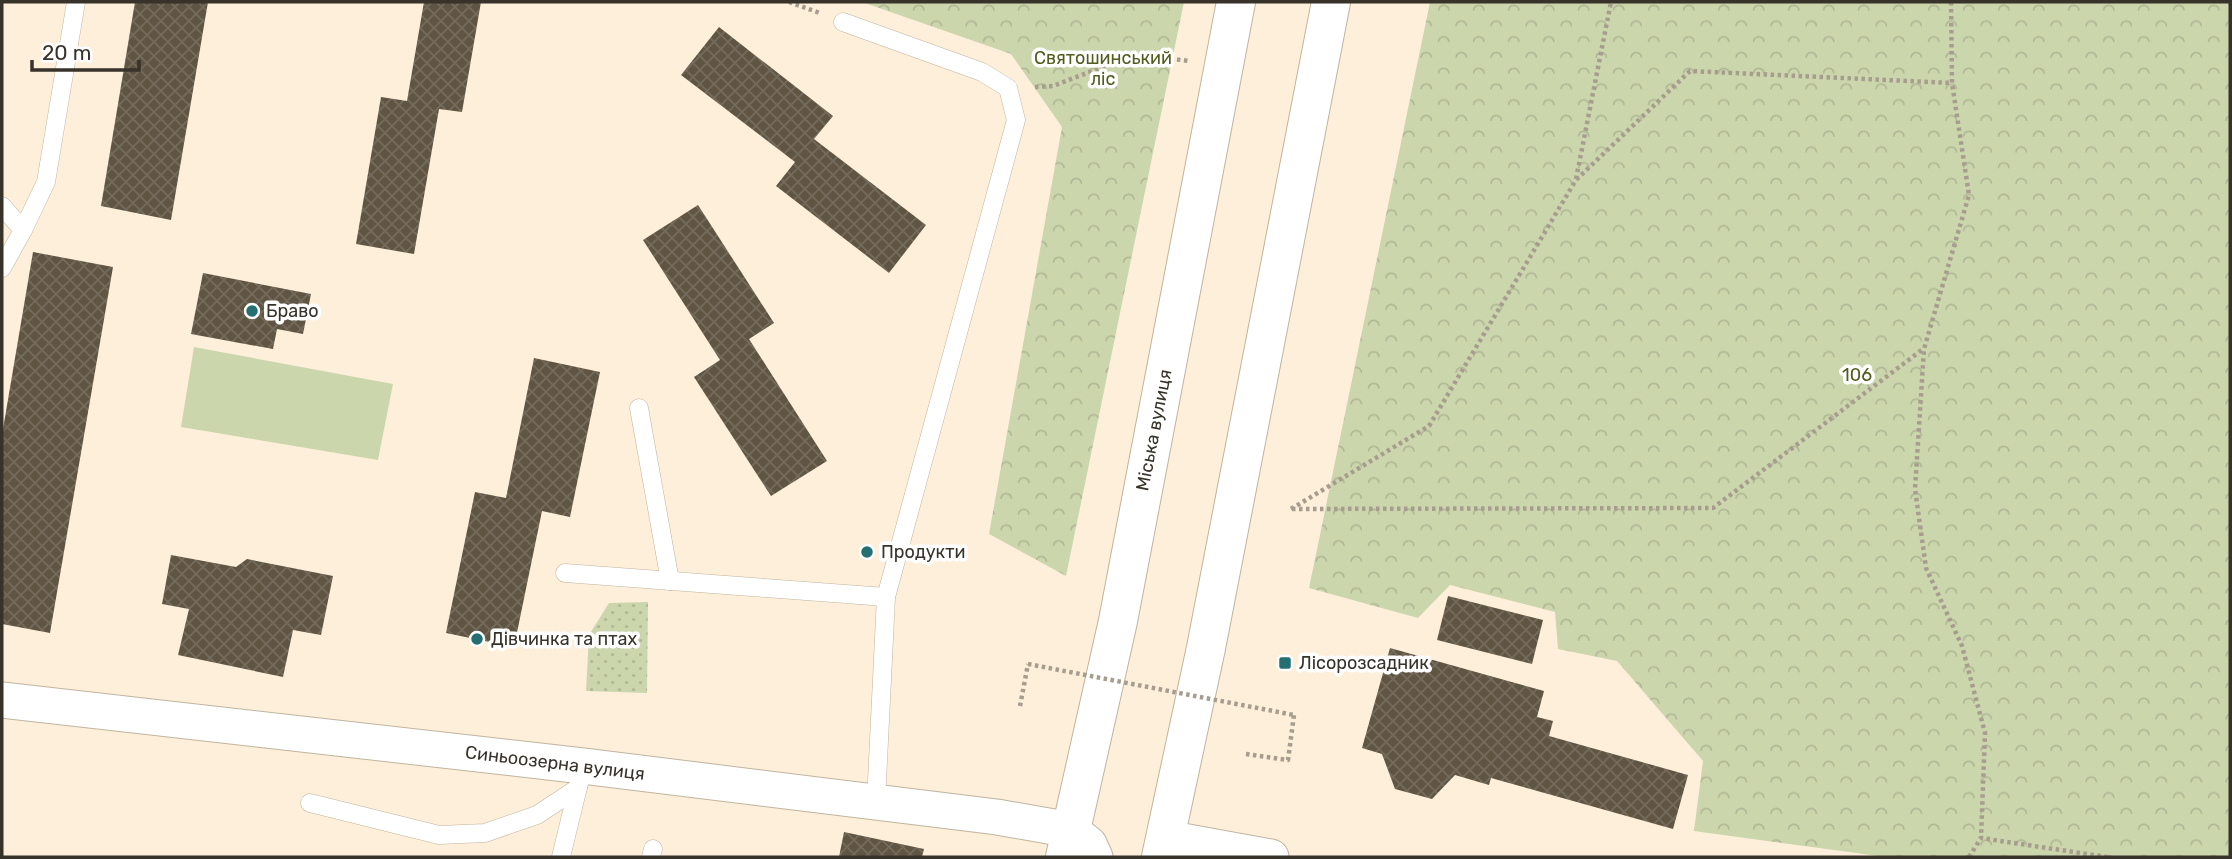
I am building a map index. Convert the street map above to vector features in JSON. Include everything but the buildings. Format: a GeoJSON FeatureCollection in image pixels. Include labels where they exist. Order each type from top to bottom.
{"type":"FeatureCollection","features":[{"type":"Feature","properties":{"kind":"highway","name":"Міська вулиця"},"geometry":{"type":"LineString","coordinates":[[1077,848],[1236,2]]}},
{"type":"Feature","properties":{"kind":"highway"},"geometry":{"type":"LineString","coordinates":[[1164,848],[1206,648],[1331,2]]}},
{"type":"Feature","properties":{"kind":"street","name":"Синьоозерна вулиця"},"geometry":{"type":"LineString","coordinates":[[2,700],[580,777],[876,802],[997,817],[1077,848]]}},
{"type":"Feature","properties":{"kind":"street"},"geometry":{"type":"LineString","coordinates":[[1164,848],[1271,857]]}},
{"type":"Feature","properties":{"kind":"lane"},"geometry":{"type":"LineString","coordinates":[[2,268],[46,182],[76,2]]}},
{"type":"Feature","properties":{"kind":"lane"},"geometry":{"type":"LineString","coordinates":[[843,22],[982,72],[1008,88],[1016,120],[886,597],[876,802]]}},
{"type":"Feature","properties":{"kind":"lane"},"geometry":{"type":"LineString","coordinates":[[2,206],[23,230]]}},
{"type":"Feature","properties":{"kind":"lane"},"geometry":{"type":"LineString","coordinates":[[639,408],[670,581]]}},
{"type":"Feature","properties":{"kind":"lane"},"geometry":{"type":"LineString","coordinates":[[565,573],[886,597]]}},
{"type":"Feature","properties":{"kind":"lane"},"geometry":{"type":"LineString","coordinates":[[310,803],[439,835],[485,834],[537,816],[580,777]]}},
{"type":"Feature","properties":{"kind":"lane"},"geometry":{"type":"LineString","coordinates":[[561,857],[580,777]]}},
{"type":"Feature","properties":{"kind":"path"},"geometry":{"type":"LineString","coordinates":[[1576,180],[1611,2]]}},
{"type":"Feature","properties":{"kind":"path"},"geometry":{"type":"LineString","coordinates":[[1951,2],[1952,83],[1969,195],[1924,349],[1915,489],[1926,568],[1962,646],[1985,733],[1981,838],[1969,857]]}},
{"type":"Feature","properties":{"kind":"path"},"geometry":{"type":"LineString","coordinates":[[1008,88],[1053,86],[1105,66],[1151,56],[1194,61]]}},
{"type":"Feature","properties":{"kind":"path"},"geometry":{"type":"LineString","coordinates":[[1924,349],[1713,508],[1291,509],[1429,426],[1576,180],[1690,71],[1952,83]]}},
{"type":"Feature","properties":{"kind":"path"},"geometry":{"type":"LineString","coordinates":[[1020,706],[1028,664],[1294,715],[1288,760],[1246,754]]}},
{"type":"Feature","properties":{"kind":"path"},"geometry":{"type":"LineString","coordinates":[[1981,838],[2107,857]]}},
{"type":"Feature","properties":{"kind":"green space","name":"Святошинський ліс"},"geometry":{"type":"Polygon","coordinates":[[[862,2],[1184,2],[1066,576],[989,534],[1062,127],[1011,54],[862,2]]]}},
{"type":"Feature","properties":{"kind":"green space","name":"106"},"geometry":{"type":"Polygon","coordinates":[[[1430,2],[2230,2],[2230,857],[1886,857],[1694,831],[1703,761],[1617,661],[1558,649],[1555,612],[1450,585],[1418,618],[1309,588],[1430,2]]]}},
{"type":"Feature","properties":{"kind":"green space"},"geometry":{"type":"Polygon","coordinates":[[[194,347],[393,384],[378,460],[181,427],[194,347]]]}},
{"type":"Feature","properties":{"kind":"green space"},"geometry":{"type":"Polygon","coordinates":[[[648,602],[647,693],[586,691],[589,635],[609,603],[648,602]]]}},
{"type":"Feature","properties":{"kind":"place","name":"Браво"},"geometry":{"type":"Point","coordinates":[252,311]}},
{"type":"Feature","properties":{"kind":"place","name":"Продукти"},"geometry":{"type":"Point","coordinates":[867,552]}},
{"type":"Feature","properties":{"kind":"place","name":"Дівчинка та птах"},"geometry":{"type":"Point","coordinates":[477,639]}},
{"type":"Feature","properties":{"kind":"place","name":"Лісорозсадник"},"geometry":{"type":"Point","coordinates":[1285,663]}}]}
